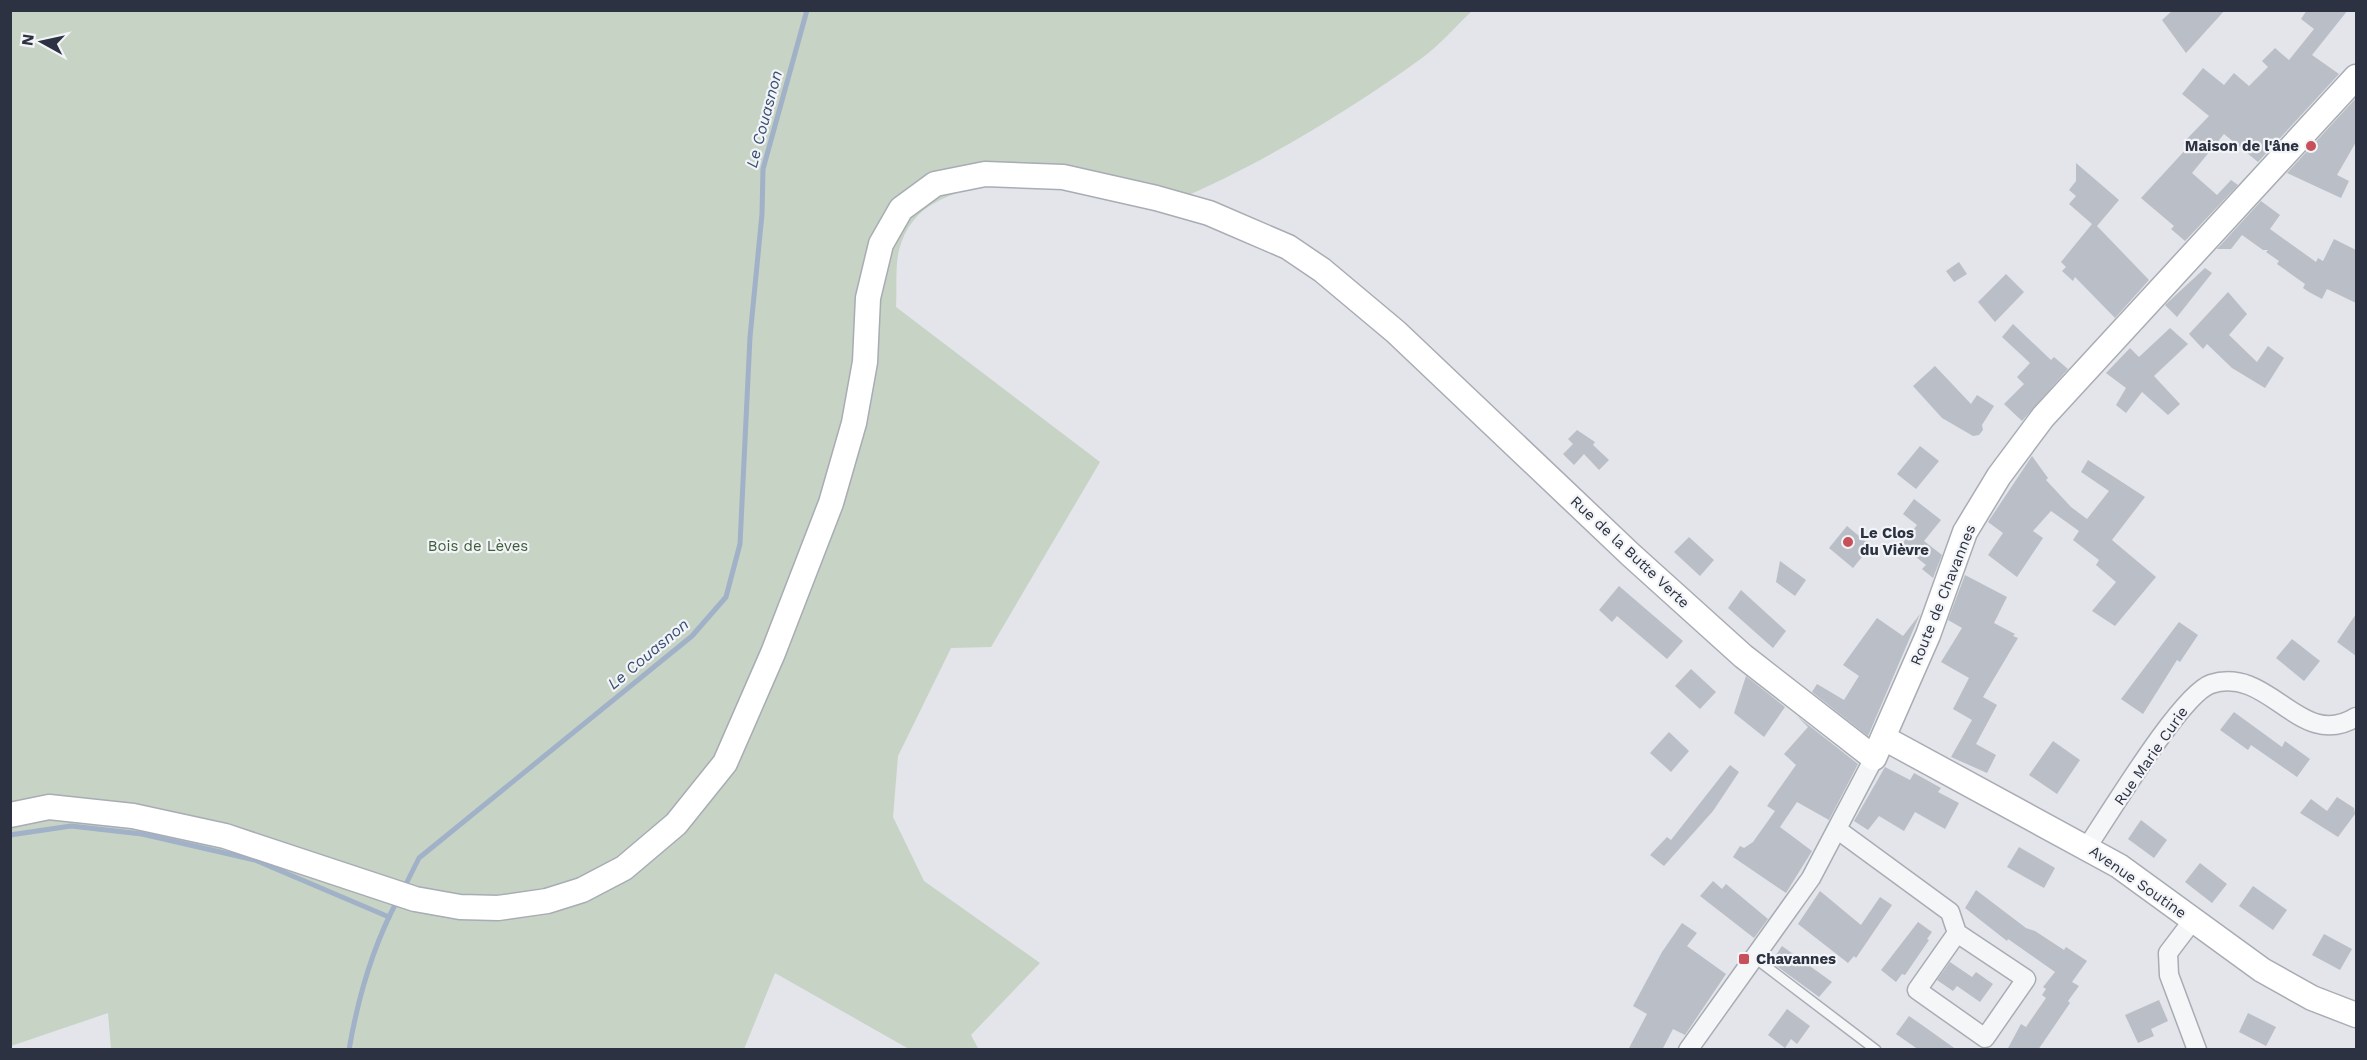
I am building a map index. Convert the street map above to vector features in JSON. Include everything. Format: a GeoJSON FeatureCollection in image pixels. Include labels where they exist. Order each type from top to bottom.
{"type":"FeatureCollection","features":[{"type":"Feature","properties":{"kind":"street","name":"Route de Chavannes"},"geometry":{"type":"LineString","coordinates":[[1688,1050],[1812,878],[1879,748],[1928,634],[1965,532],[1999,476],[2043,417],[2356,77]]}},
{"type":"Feature","properties":{"kind":"street","name":"Rue de la Butte Verte"},"geometry":{"type":"LineString","coordinates":[[10,815],[49,807],[133,816],[225,836],[415,899],[460,907],[498,908],[547,901],[582,890],[624,868],[676,824],[725,763],[773,653],[831,503],[854,423],[865,362],[868,298],[881,244],[901,208],[935,184],[985,174],[1063,177],[1209,213],[1288,247],[1322,270],[1396,332],[1631,555],[1743,656],[1879,748]]}},
{"type":"Feature","properties":{"kind":"street","name":"Rue Marie Curie"},"geometry":{"type":"LineString","coordinates":[[2087,847],[2183,706],[2210,684],[2238,681],[2258,687],[2295,714],[2319,725],[2342,726],[2356,717]]}},
{"type":"Feature","properties":{"kind":"street","name":"Avenue Soutine"},"geometry":{"type":"LineString","coordinates":[[1879,748],[2087,847],[2119,866],[2262,970],[2312,998],[2356,1015]]}},
{"type":"Feature","properties":{"kind":"street"},"geometry":{"type":"LineString","coordinates":[[1838,830],[1950,912],[1957,933],[2026,979],[1985,1038],[1917,990],[1957,933]]}},
{"type":"Feature","properties":{"kind":"street"},"geometry":{"type":"LineString","coordinates":[[2193,920],[2168,953],[2169,975],[2197,1050]]}},
{"type":"Feature","properties":{"kind":"lane"},"geometry":{"type":"LineString","coordinates":[[1755,958],[1876,1050]]}},
{"type":"Feature","properties":{"kind":"green space","name":"Bois de Lèves"},"geometry":{"type":"Polygon","coordinates":[[[10,11],[1472,11],[1429,53],[1366,97],[1272,153],[1179,199],[981,163],[932,173],[889,210],[885,256],[909,213],[940,190],[993,182],[962,191],[935,203],[913,221],[899,250],[896,307],[1100,462],[991,647],[951,648],[898,756],[893,817],[924,881],[1040,963],[971,1035],[979,1050],[909,1049],[775,973],[744,1049],[111,1049],[108,1013],[11,1046],[10,11]]]}},
{"type":"Feature","properties":{"kind":"building"},"geometry":{"type":"Polygon","coordinates":[[[2173,10],[2225,10],[2186,53],[2162,20],[2173,10]]]}},
{"type":"Feature","properties":{"kind":"building"},"geometry":{"type":"Polygon","coordinates":[[[2307,10],[2348,10],[2312,55],[2339,74],[2258,162],[2224,134],[2192,173],[2217,195],[2231,180],[2238,185],[2185,241],[2171,229],[2174,226],[2141,198],[2188,147],[2183,143],[2209,116],[2182,94],[2203,68],[2224,85],[2234,73],[2249,86],[2268,67],[2262,61],[2275,48],[2289,60],[2314,29],[2301,19],[2307,10]]]}},
{"type":"Feature","properties":{"kind":"building"},"geometry":{"type":"Polygon","coordinates":[[[2356,98],[2356,142],[2337,175],[2349,181],[2341,198],[2287,173],[2356,98]]]}},
{"type":"Feature","properties":{"kind":"building"},"geometry":{"type":"Polygon","coordinates":[[[2076,163],[2119,200],[2097,226],[2149,280],[2115,318],[2075,277],[2073,281],[2062,271],[2066,267],[2061,262],[2092,224],[2069,204],[2076,196],[2069,190],[2076,181],[2076,163]]]}},
{"type":"Feature","properties":{"kind":"building"},"geometry":{"type":"Polygon","coordinates":[[[2261,201],[2280,215],[2270,229],[2316,262],[2318,258],[2323,261],[2334,239],[2356,250],[2356,303],[2327,289],[2322,299],[2309,292],[2303,288],[2305,284],[2277,264],[2279,261],[2266,252],[2268,250],[2263,250],[2242,235],[2231,249],[2217,249],[2261,201]]]}},
{"type":"Feature","properties":{"kind":"building"},"geometry":{"type":"Polygon","coordinates":[[[1959,262],[1967,274],[1954,282],[1946,271],[1959,262]]]}},
{"type":"Feature","properties":{"kind":"building"},"geometry":{"type":"Polygon","coordinates":[[[2205,268],[2212,273],[2177,317],[2165,305],[2205,268]]]}},
{"type":"Feature","properties":{"kind":"building"},"geometry":{"type":"Polygon","coordinates":[[[2006,274],[2024,292],[1995,322],[1978,302],[2006,274]]]}},
{"type":"Feature","properties":{"kind":"building"},"geometry":{"type":"Polygon","coordinates":[[[2228,292],[2247,314],[2229,335],[2257,362],[2268,346],[2284,358],[2265,388],[2232,368],[2207,344],[2203,349],[2189,334],[2228,292]]]}},
{"type":"Feature","properties":{"kind":"building"},"geometry":{"type":"Polygon","coordinates":[[[2013,324],[2051,360],[2054,357],[2068,369],[2022,421],[2004,404],[2024,384],[2017,377],[2030,363],[2002,337],[2013,324]]]}},
{"type":"Feature","properties":{"kind":"building"},"geometry":{"type":"Polygon","coordinates":[[[2170,328],[2188,344],[2154,376],[2180,404],[2168,415],[2142,392],[2126,413],[2116,405],[2126,388],[2106,373],[2130,348],[2139,357],[2170,328]]]}},
{"type":"Feature","properties":{"kind":"building"},"geometry":{"type":"Polygon","coordinates":[[[1935,366],[1971,404],[1977,395],[1994,406],[1982,425],[1983,430],[1979,435],[1973,436],[1942,418],[1913,386],[1935,366]]]}},
{"type":"Feature","properties":{"kind":"building"},"geometry":{"type":"Polygon","coordinates":[[[1577,430],[1595,442],[1593,445],[1609,460],[1599,470],[1584,454],[1574,465],[1563,454],[1573,444],[1568,439],[1577,430]]]}},
{"type":"Feature","properties":{"kind":"building"},"geometry":{"type":"Polygon","coordinates":[[[1920,446],[1939,461],[1916,489],[1897,474],[1920,446]]]}},
{"type":"Feature","properties":{"kind":"building"},"geometry":{"type":"Polygon","coordinates":[[[2032,456],[2048,478],[2046,480],[2071,507],[2087,519],[2109,491],[2081,472],[2088,460],[2145,497],[2112,540],[2156,577],[2115,626],[2092,611],[2116,582],[2096,565],[2099,560],[2073,540],[2079,531],[2051,511],[2033,531],[2043,538],[2017,577],[1988,555],[2003,533],[1988,522],[2032,456]]]}},
{"type":"Feature","properties":{"kind":"building"},"geometry":{"type":"Polygon","coordinates":[[[1914,499],[1941,520],[1924,541],[1942,555],[1933,578],[1922,569],[1926,565],[1901,545],[1917,525],[1903,514],[1914,499]]]}},
{"type":"Feature","properties":{"kind":"building","name":"Le Clos du Vièvre"},"geometry":{"type":"Polygon","coordinates":[[[1847,526],[1871,546],[1853,568],[1829,548],[1847,526]]]}},
{"type":"Feature","properties":{"kind":"building"},"geometry":{"type":"Polygon","coordinates":[[[1689,537],[1714,560],[1700,576],[1674,552],[1689,537]]]}},
{"type":"Feature","properties":{"kind":"building"},"geometry":{"type":"Polygon","coordinates":[[[1780,561],[1806,580],[1795,596],[1776,582],[1780,561]]]}},
{"type":"Feature","properties":{"kind":"building"},"geometry":{"type":"Polygon","coordinates":[[[1965,575],[2007,597],[1994,623],[2015,634],[2013,636],[2018,638],[1983,697],[1997,705],[1976,744],[1996,755],[1987,773],[1951,757],[1972,720],[1953,709],[1969,678],[1941,662],[1962,628],[1948,620],[1965,575]]]}},
{"type":"Feature","properties":{"kind":"building"},"geometry":{"type":"Polygon","coordinates":[[[1619,586],[1683,641],[1667,659],[1617,616],[1612,622],[1599,610],[1619,586]]]}},
{"type":"Feature","properties":{"kind":"building"},"geometry":{"type":"Polygon","coordinates":[[[1741,590],[1786,631],[1773,648],[1728,608],[1741,590]]]}},
{"type":"Feature","properties":{"kind":"building"},"geometry":{"type":"Polygon","coordinates":[[[1920,614],[1868,736],[1812,692],[1817,684],[1844,700],[1859,676],[1843,665],[1877,618],[1903,636],[1920,614]]]}},
{"type":"Feature","properties":{"kind":"building"},"geometry":{"type":"Polygon","coordinates":[[[2356,614],[2356,656],[2337,642],[2356,614]]]}},
{"type":"Feature","properties":{"kind":"building"},"geometry":{"type":"Polygon","coordinates":[[[2179,622],[2198,635],[2180,662],[2177,660],[2143,714],[2121,699],[2179,622]]]}},
{"type":"Feature","properties":{"kind":"building"},"geometry":{"type":"Polygon","coordinates":[[[2292,639],[2320,661],[2304,681],[2276,658],[2292,639]]]}},
{"type":"Feature","properties":{"kind":"building"},"geometry":{"type":"Polygon","coordinates":[[[1691,669],[1716,692],[1700,709],[1675,686],[1691,669]]]}},
{"type":"Feature","properties":{"kind":"building"},"geometry":{"type":"Polygon","coordinates":[[[1746,676],[1785,707],[1764,737],[1734,713],[1746,676]]]}},
{"type":"Feature","properties":{"kind":"building"},"geometry":{"type":"Polygon","coordinates":[[[2234,712],[2282,747],[2285,741],[2310,759],[2297,777],[2251,745],[2248,750],[2220,730],[2234,712]]]}},
{"type":"Feature","properties":{"kind":"building"},"geometry":{"type":"Polygon","coordinates":[[[1797,716],[1858,764],[1829,820],[1797,802],[1780,827],[1812,851],[1786,893],[1733,857],[1740,846],[1744,848],[1753,842],[1775,811],[1767,806],[1796,765],[1784,754],[1808,727],[1797,716]]]}},
{"type":"Feature","properties":{"kind":"building"},"geometry":{"type":"Polygon","coordinates":[[[1669,732],[1689,751],[1671,772],[1650,753],[1669,732]]]}},
{"type":"Feature","properties":{"kind":"building"},"geometry":{"type":"Polygon","coordinates":[[[2053,741],[2080,760],[2057,794],[2029,775],[2053,741]]]}},
{"type":"Feature","properties":{"kind":"building"},"geometry":{"type":"Polygon","coordinates":[[[1730,765],[1739,772],[1713,811],[1664,866],[1650,855],[1667,837],[1671,840],[1730,765]]]}},
{"type":"Feature","properties":{"kind":"building"},"geometry":{"type":"Polygon","coordinates":[[[1885,767],[1910,780],[1914,773],[1941,788],[1938,792],[1959,803],[1945,829],[1915,812],[1904,831],[1879,816],[1868,830],[1854,821],[1885,767]]]}},
{"type":"Feature","properties":{"kind":"building"},"geometry":{"type":"Polygon","coordinates":[[[2337,797],[2354,808],[2355,814],[2338,837],[2300,813],[2311,799],[2327,811],[2337,797]]]}},
{"type":"Feature","properties":{"kind":"building"},"geometry":{"type":"Polygon","coordinates":[[[2141,820],[2167,840],[2154,858],[2128,839],[2141,820]]]}},
{"type":"Feature","properties":{"kind":"building"},"geometry":{"type":"Polygon","coordinates":[[[2019,847],[2055,868],[2044,888],[2007,867],[2019,847]]]}},
{"type":"Feature","properties":{"kind":"building"},"geometry":{"type":"Polygon","coordinates":[[[2200,863],[2227,884],[2212,903],[2185,882],[2200,863]]]}},
{"type":"Feature","properties":{"kind":"building"},"geometry":{"type":"Polygon","coordinates":[[[1713,881],[1722,889],[1726,884],[1768,919],[1754,938],[1700,896],[1713,881]]]}},
{"type":"Feature","properties":{"kind":"building"},"geometry":{"type":"Polygon","coordinates":[[[2253,886],[2287,910],[2273,930],[2239,906],[2253,886]]]}},
{"type":"Feature","properties":{"kind":"building"},"geometry":{"type":"Polygon","coordinates":[[[1976,890],[2026,928],[2035,931],[2064,950],[2066,947],[2087,961],[2072,982],[2079,986],[2068,1001],[2070,1003],[2038,1050],[2007,1050],[2021,1024],[2026,1027],[2046,998],[2042,995],[2046,989],[2043,987],[2055,972],[2008,939],[2007,941],[1965,908],[1976,890]]]}},
{"type":"Feature","properties":{"kind":"building"},"geometry":{"type":"Polygon","coordinates":[[[1820,891],[1861,925],[1880,897],[1892,905],[1856,958],[1854,956],[1848,963],[1798,924],[1820,891]]]}},
{"type":"Feature","properties":{"kind":"building"},"geometry":{"type":"Polygon","coordinates":[[[1918,922],[1932,932],[1905,975],[1902,974],[1896,982],[1881,970],[1918,922]]]}},
{"type":"Feature","properties":{"kind":"building"},"geometry":{"type":"Polygon","coordinates":[[[1682,923],[1697,933],[1687,946],[1726,974],[1685,1035],[1673,1029],[1662,1050],[1628,1050],[1647,1014],[1633,1006],[1662,952],[1682,923]]]}},
{"type":"Feature","properties":{"kind":"building"},"geometry":{"type":"Polygon","coordinates":[[[2324,934],[2352,949],[2340,970],[2312,955],[2324,934]]]}},
{"type":"Feature","properties":{"kind":"building"},"geometry":{"type":"Polygon","coordinates":[[[1782,946],[1832,982],[1819,997],[1771,962],[1782,946]]]}},
{"type":"Feature","properties":{"kind":"building"},"geometry":{"type":"Polygon","coordinates":[[[1950,962],[1972,977],[1976,972],[1993,984],[1980,1002],[1957,986],[1953,991],[1937,980],[1950,962]]]}},
{"type":"Feature","properties":{"kind":"building"},"geometry":{"type":"Polygon","coordinates":[[[2159,1000],[2168,1021],[2151,1029],[2154,1036],[2138,1043],[2125,1015],[2159,1000]]]}},
{"type":"Feature","properties":{"kind":"building"},"geometry":{"type":"Polygon","coordinates":[[[1787,1009],[1810,1026],[1797,1044],[1791,1039],[1785,1048],[1768,1035],[1787,1009]]]}},
{"type":"Feature","properties":{"kind":"building"},"geometry":{"type":"Polygon","coordinates":[[[2248,1013],[2276,1027],[2266,1046],[2239,1032],[2248,1013]]]}},
{"type":"Feature","properties":{"kind":"building"},"geometry":{"type":"Polygon","coordinates":[[[1909,1016],[1957,1050],[1919,1050],[1896,1034],[1909,1016]]]}},
{"type":"Feature","properties":{"kind":"waterway","name":"Le Couasnon"},"geometry":{"type":"LineString","coordinates":[[403,890],[419,858],[692,636],[726,597],[740,544],[750,337],[762,214],[763,169],[807,10]]}},
{"type":"Feature","properties":{"kind":"waterway"},"geometry":{"type":"LineString","coordinates":[[10,835],[71,826],[142,834],[255,860],[389,917]]}},
{"type":"Feature","properties":{"kind":"waterway","name":"Le Couasnon"},"geometry":{"type":"LineString","coordinates":[[349,1050],[367,973],[380,937],[397,901]]}},
{"type":"Feature","properties":{"kind":"place","name":"Maison de l'âne"},"geometry":{"type":"Point","coordinates":[2311,146]}},
{"type":"Feature","properties":{"kind":"place","name":"Le Clos du Vièvre"},"geometry":{"type":"Point","coordinates":[1848,542]}},
{"type":"Feature","properties":{"kind":"place","name":"Chavannes"},"geometry":{"type":"Point","coordinates":[1744,959]}}]}
